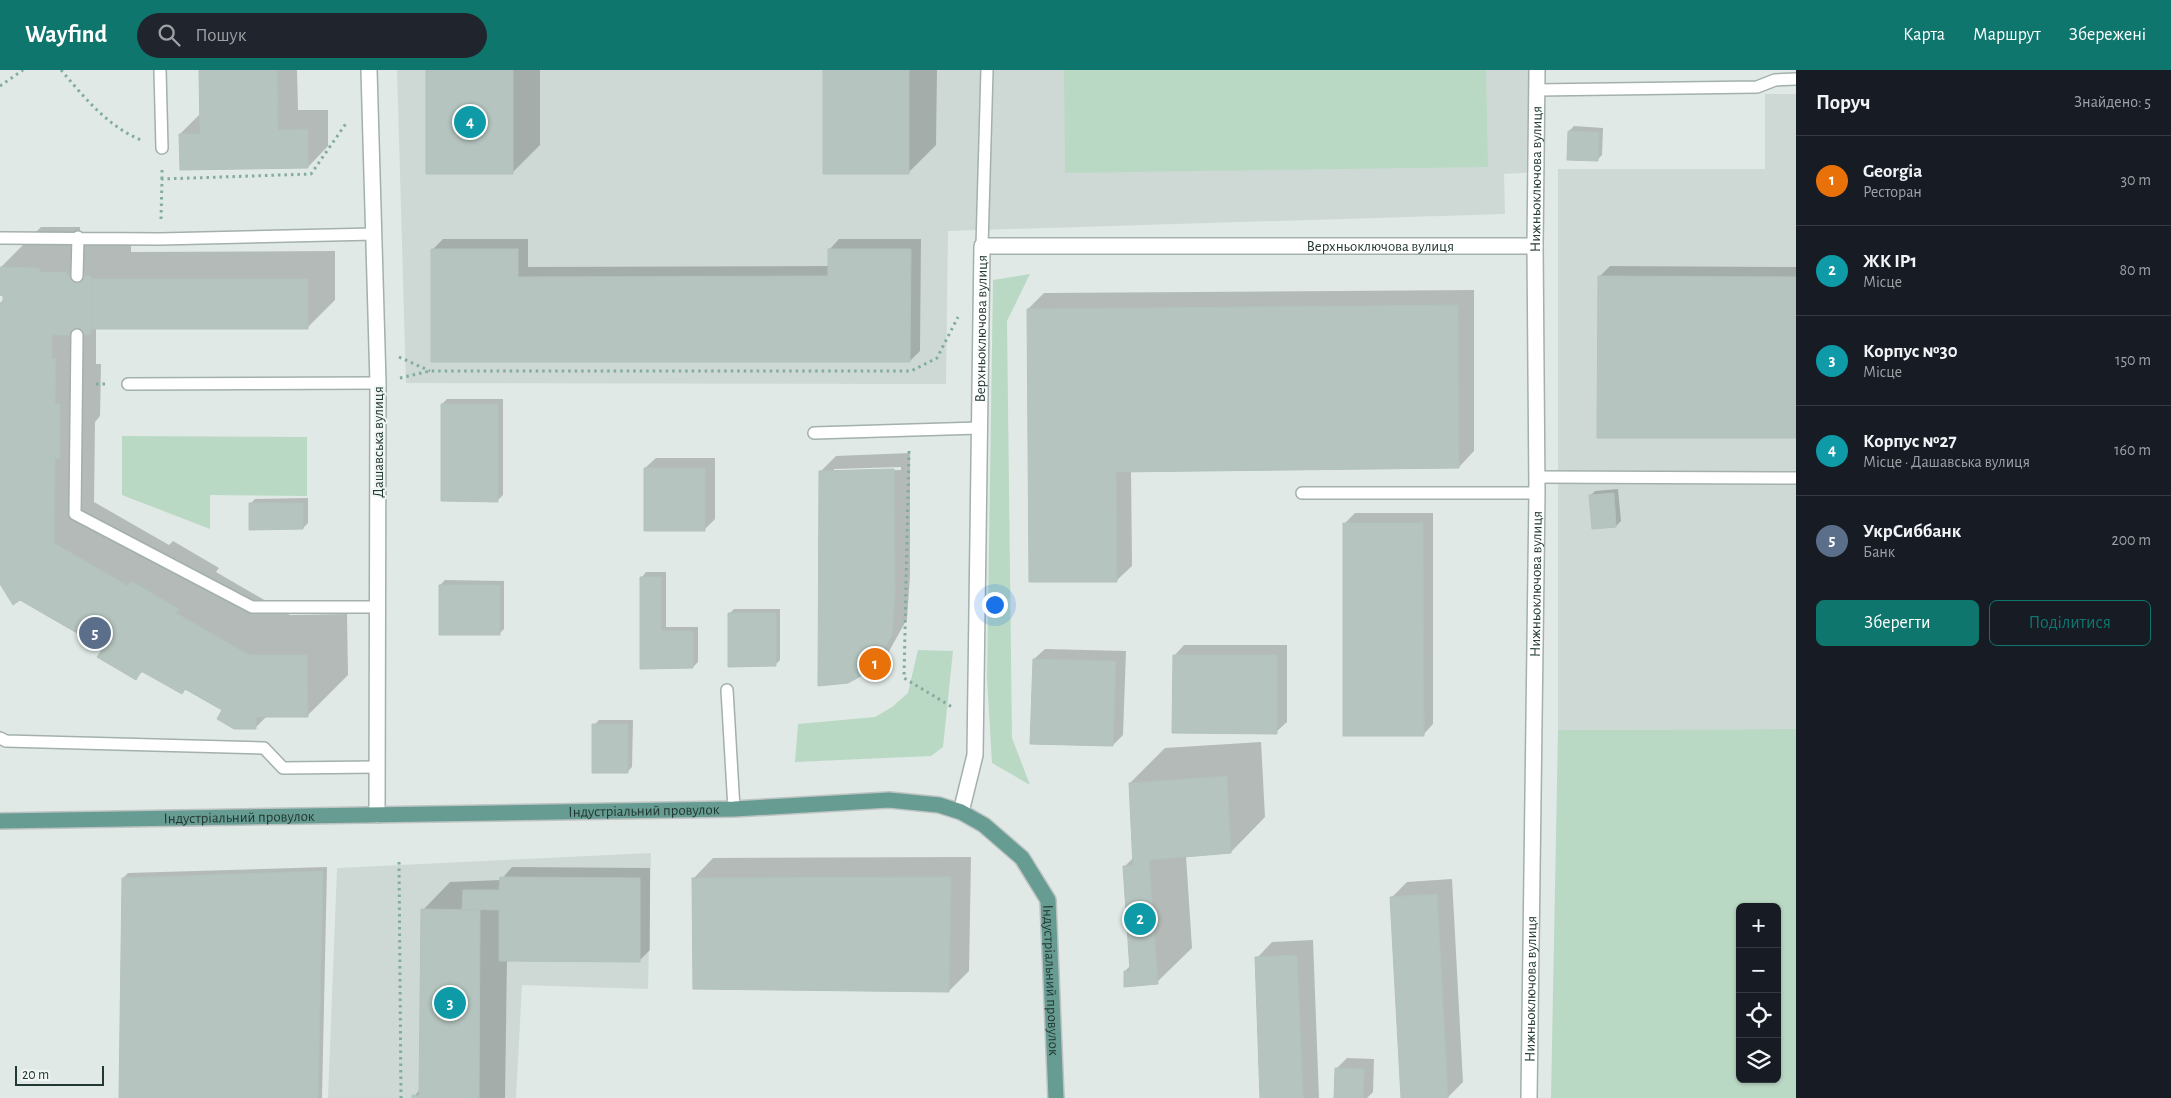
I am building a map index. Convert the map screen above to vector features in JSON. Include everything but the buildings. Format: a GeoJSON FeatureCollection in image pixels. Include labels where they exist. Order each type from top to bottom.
{"type":"FeatureCollection","features":[{"type":"Feature","properties":{"kind":"main road","name":"Індустріальний провулок"},"geometry":{"type":"LineString","coordinates":[[0,821],[734,809],[889,800],[939,805],[961,812],[984,825],[1022,858],[1048,900],[1056,1098]]}},
{"type":"Feature","properties":{"kind":"street","name":"Дашавська вулиця"},"geometry":{"type":"LineString","coordinates":[[369,70],[378,383],[378,815]]}},
{"type":"Feature","properties":{"kind":"street","name":"Нижньоключова вулиця"},"geometry":{"type":"LineString","coordinates":[[1529,1098],[1537,493],[1535,246],[1537,70]]}},
{"type":"Feature","properties":{"kind":"street","name":"Верхньоключова вулиця"},"geometry":{"type":"LineString","coordinates":[[961,812],[975,755],[982,246],[1535,246]]}},
{"type":"Feature","properties":{"kind":"lane"},"geometry":{"type":"LineString","coordinates":[[160,70],[162,148]]}},
{"type":"Feature","properties":{"kind":"lane"},"geometry":{"type":"LineString","coordinates":[[982,246],[987,70]]}},
{"type":"Feature","properties":{"kind":"lane"},"geometry":{"type":"LineString","coordinates":[[1536,90],[1757,87],[1775,80],[1796,79]]}},
{"type":"Feature","properties":{"kind":"lane"},"geometry":{"type":"LineString","coordinates":[[0,238],[160,239],[374,234]]}},
{"type":"Feature","properties":{"kind":"lane"},"geometry":{"type":"LineString","coordinates":[[77,276],[78,237]]}},
{"type":"Feature","properties":{"kind":"lane"},"geometry":{"type":"LineString","coordinates":[[77,335],[75,514],[252,607],[377,607]]}},
{"type":"Feature","properties":{"kind":"lane"},"geometry":{"type":"LineString","coordinates":[[128,384],[378,383]]}},
{"type":"Feature","properties":{"kind":"lane"},"geometry":{"type":"LineString","coordinates":[[814,433],[979,428]]}},
{"type":"Feature","properties":{"kind":"lane"},"geometry":{"type":"LineString","coordinates":[[1537,477],[1796,478]]}},
{"type":"Feature","properties":{"kind":"lane"},"geometry":{"type":"LineString","coordinates":[[1302,493],[1537,493]]}},
{"type":"Feature","properties":{"kind":"lane"},"geometry":{"type":"LineString","coordinates":[[727,690],[734,809]]}},
{"type":"Feature","properties":{"kind":"lane"},"geometry":{"type":"LineString","coordinates":[[0,738],[6,741],[264,748],[283,768],[377,767]]}},
{"type":"Feature","properties":{"kind":"path"},"geometry":{"type":"LineString","coordinates":[[0,86],[23,70]]}},
{"type":"Feature","properties":{"kind":"path"},"geometry":{"type":"LineString","coordinates":[[61,70],[101,113],[129,134],[162,148]]}},
{"type":"Feature","properties":{"kind":"path"},"geometry":{"type":"LineString","coordinates":[[160,239],[162,179],[311,174]]}},
{"type":"Feature","properties":{"kind":"path"},"geometry":{"type":"LineString","coordinates":[[378,383],[430,372],[911,372],[936,358],[960,312]]}},
{"type":"Feature","properties":{"kind":"path"},"geometry":{"type":"LineString","coordinates":[[391,354],[430,372]]}},
{"type":"Feature","properties":{"kind":"path"},"geometry":{"type":"LineString","coordinates":[[76,384],[128,384]]}},
{"type":"Feature","properties":{"kind":"path"},"geometry":{"type":"LineString","coordinates":[[910,430],[904,678],[974,720]]}},
{"type":"Feature","properties":{"kind":"path"},"geometry":{"type":"LineString","coordinates":[[399,862],[400,1098]]}},
{"type":"Feature","properties":{"kind":"shaded area"},"geometry":{"type":"Polygon","coordinates":[[[397,70],[1536,70],[1537,172],[1504,174],[1505,214],[948,231],[946,384],[406,383],[397,70]]]}},
{"type":"Feature","properties":{"kind":"shaded area"},"geometry":{"type":"Polygon","coordinates":[[[1765,94],[1796,94],[1796,729],[1558,730],[1558,169],[1765,169],[1765,94]]]}},
{"type":"Feature","properties":{"kind":"shaded area"},"geometry":{"type":"Polygon","coordinates":[[[651,853],[648,989],[522,985],[516,1098],[328,1098],[337,868],[651,853]]]}},
{"type":"Feature","properties":{"kind":"green space"},"geometry":{"type":"Polygon","coordinates":[[[1064,70],[1486,70],[1488,167],[1065,173],[1064,70]]]}},
{"type":"Feature","properties":{"kind":"green space"},"geometry":{"type":"Polygon","coordinates":[[[1030,274],[1007,321],[1012,738],[1030,785],[992,763],[987,678],[993,280],[1030,274]]]}},
{"type":"Feature","properties":{"kind":"green space"},"geometry":{"type":"Polygon","coordinates":[[[122,436],[307,437],[307,496],[210,495],[210,529],[122,495],[122,436]]]}},
{"type":"Feature","properties":{"kind":"green space"},"geometry":{"type":"Polygon","coordinates":[[[918,650],[953,651],[943,747],[931,756],[795,762],[798,724],[875,717],[892,707],[908,693],[918,650]]]}},
{"type":"Feature","properties":{"kind":"green space"},"geometry":{"type":"Polygon","coordinates":[[[1796,729],[1796,1098],[1551,1098],[1558,730],[1796,729]]]}},
{"type":"Feature","properties":{"kind":"place","name":"Корпус №27"},"geometry":{"type":"Point","coordinates":[470,122]}},
{"type":"Feature","properties":{"kind":"place","name":"УкрСиббанк"},"geometry":{"type":"Point","coordinates":[95,633]}},
{"type":"Feature","properties":{"kind":"place","name":"Georgia"},"geometry":{"type":"Point","coordinates":[875,664]}},
{"type":"Feature","properties":{"kind":"place","name":"ЖК IP1"},"geometry":{"type":"Point","coordinates":[1140,919]}},
{"type":"Feature","properties":{"kind":"place","name":"Корпус №30"},"geometry":{"type":"Point","coordinates":[450,1003]}}]}
